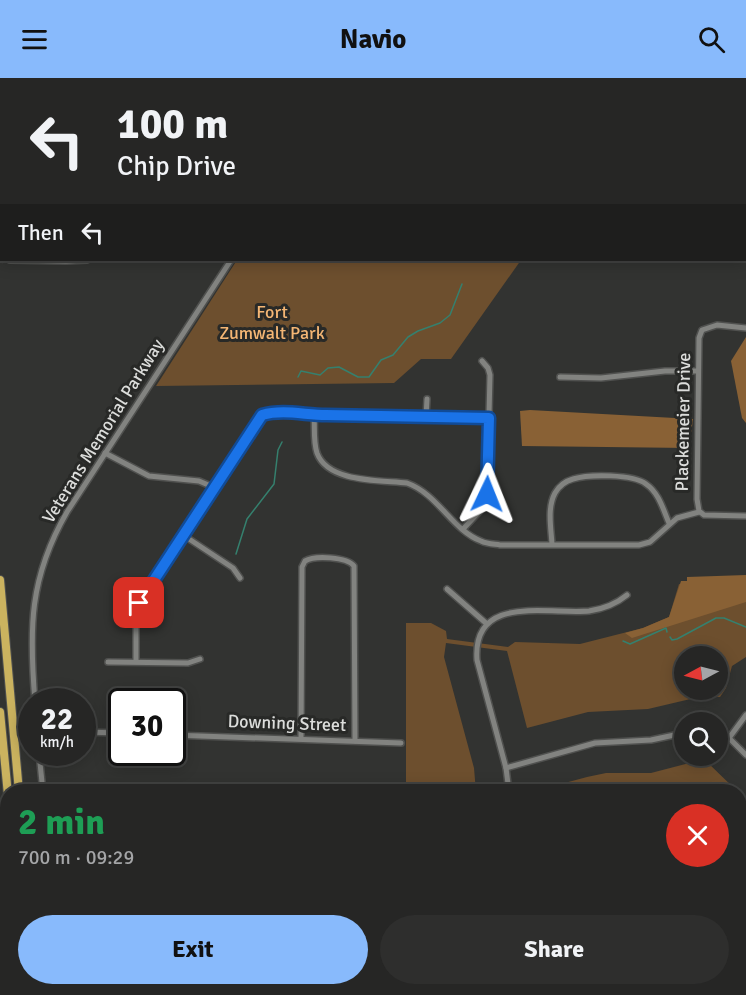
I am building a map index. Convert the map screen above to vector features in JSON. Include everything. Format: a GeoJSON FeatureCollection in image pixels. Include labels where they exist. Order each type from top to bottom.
{"type":"FeatureCollection","features":[{"type":"Feature","properties":{"kind":"highway"},"geometry":{"type":"LineString","coordinates":[[0,580],[18,784]]}},
{"type":"Feature","properties":{"kind":"highway"},"geometry":{"type":"LineString","coordinates":[[0,712],[7,784]]}},
{"type":"Feature","properties":{"kind":"street","name":"Veterans Memorial Parkway"},"geometry":{"type":"LineString","coordinates":[[34,688],[31,658],[36,587],[43,562],[64,516],[230,261]]}},
{"type":"Feature","properties":{"kind":"street","name":"Plackemeier Drive"},"geometry":{"type":"LineString","coordinates":[[746,328],[717,325],[702,330],[699,338],[697,499],[699,512],[707,516],[746,516]]}},
{"type":"Feature","properties":{"kind":"street"},"geometry":{"type":"LineString","coordinates":[[463,529],[481,508],[487,494],[490,375],[482,361]]}},
{"type":"Feature","properties":{"kind":"street"},"geometry":{"type":"LineString","coordinates":[[560,377],[601,378],[665,371],[698,371]]}},
{"type":"Feature","properties":{"kind":"street"},"geometry":{"type":"LineString","coordinates":[[426,399],[426,417]]}},
{"type":"Feature","properties":{"kind":"street"},"geometry":{"type":"LineString","coordinates":[[136,661],[136,615],[139,603],[262,415],[271,412],[314,415],[489,418]]}},
{"type":"Feature","properties":{"kind":"street"},"geometry":{"type":"LineString","coordinates":[[314,415],[315,446],[324,465],[331,471],[342,475],[417,486],[463,529],[478,540],[489,543],[639,545],[655,538],[677,518],[699,512]]}},
{"type":"Feature","properties":{"kind":"street"},"geometry":{"type":"LineString","coordinates":[[105,453],[149,476],[199,481],[213,487]]}},
{"type":"Feature","properties":{"kind":"street"},"geometry":{"type":"LineString","coordinates":[[317,470],[324,465]]}},
{"type":"Feature","properties":{"kind":"street"},"geometry":{"type":"LineString","coordinates":[[552,544],[551,506],[555,493],[563,484],[579,478],[626,476],[646,483],[655,492],[669,523]]}},
{"type":"Feature","properties":{"kind":"street"},"geometry":{"type":"LineString","coordinates":[[557,479],[563,484]]}},
{"type":"Feature","properties":{"kind":"street"},"geometry":{"type":"LineString","coordinates":[[183,536],[233,568],[240,578]]}},
{"type":"Feature","properties":{"kind":"street"},"geometry":{"type":"LineString","coordinates":[[301,739],[302,567],[305,561],[316,557],[353,563],[355,741]]}},
{"type":"Feature","properties":{"kind":"street"},"geometry":{"type":"LineString","coordinates":[[447,589],[487,624]]}},
{"type":"Feature","properties":{"kind":"street"},"geometry":{"type":"LineString","coordinates":[[508,784],[506,768],[477,660],[480,636],[487,624],[508,612],[591,610],[616,603],[627,595]]}},
{"type":"Feature","properties":{"kind":"street"},"geometry":{"type":"LineString","coordinates":[[108,662],[188,663],[200,659]]}},
{"type":"Feature","properties":{"kind":"street"},"geometry":{"type":"LineString","coordinates":[[746,715],[729,738],[746,755]]}},
{"type":"Feature","properties":{"kind":"street","name":"Downing Street"},"geometry":{"type":"LineString","coordinates":[[186,735],[401,743]]}},
{"type":"Feature","properties":{"kind":"street"},"geometry":{"type":"LineString","coordinates":[[506,768],[595,743],[651,740],[674,735]]}},
{"type":"Feature","properties":{"kind":"street"},"geometry":{"type":"LineString","coordinates":[[40,766],[42,784]]}},
{"type":"Feature","properties":{"kind":"green space","name":"Fort Zumwalt Park"},"geometry":{"type":"Polygon","coordinates":[[[236,261],[520,261],[451,359],[421,359],[394,383],[156,386],[236,261]]]}},
{"type":"Feature","properties":{"kind":"green space"},"geometry":{"type":"Polygon","coordinates":[[[679,584],[746,590],[746,657],[732,666],[728,681],[728,646],[674,646],[674,700],[686,700],[648,709],[588,712],[527,728],[507,651],[446,643],[444,657],[474,768],[475,784],[406,784],[406,623],[431,623],[446,631],[447,639],[508,647],[515,642],[580,644],[643,628],[669,617],[679,584]]]}},
{"type":"Feature","properties":{"kind":"green space"},"geometry":{"type":"Polygon","coordinates":[[[678,766],[711,766],[730,784],[561,784],[606,773],[651,773],[678,766]]]}},
{"type":"Feature","properties":{"kind":"shaded area"},"geometry":{"type":"Polygon","coordinates":[[[746,337],[746,423],[742,418],[731,361],[746,337]]]}},
{"type":"Feature","properties":{"kind":"shaded area"},"geometry":{"type":"Polygon","coordinates":[[[520,411],[693,419],[689,448],[522,446],[520,411]]]}},
{"type":"Feature","properties":{"kind":"shaded area"},"geometry":{"type":"Polygon","coordinates":[[[746,575],[746,602],[632,638],[625,633],[669,617],[681,581],[687,581],[687,577],[746,575]]]}},
{"type":"Feature","properties":{"kind":"waterway"},"geometry":{"type":"LineString","coordinates":[[298,377],[301,371],[320,375],[328,368],[339,367],[358,377],[369,377],[381,360],[393,355],[408,337],[440,323],[450,315],[462,284]]}},
{"type":"Feature","properties":{"kind":"waterway"},"geometry":{"type":"LineString","coordinates":[[236,554],[247,519],[274,484],[278,450],[282,442]]}},
{"type":"Feature","properties":{"kind":"waterway"},"geometry":{"type":"LineString","coordinates":[[670,637],[672,640],[677,639],[716,618],[724,618],[746,627]]}},
{"type":"Feature","properties":{"kind":"waterway"},"geometry":{"type":"LineString","coordinates":[[623,641],[630,644],[666,628],[667,632]]}},
{"type":"Feature","properties":{"kind":"route"},"geometry":{"type":"LineString","coordinates":[[139,603],[258,419],[271,412],[314,415],[489,418],[487,494]]}}]}
